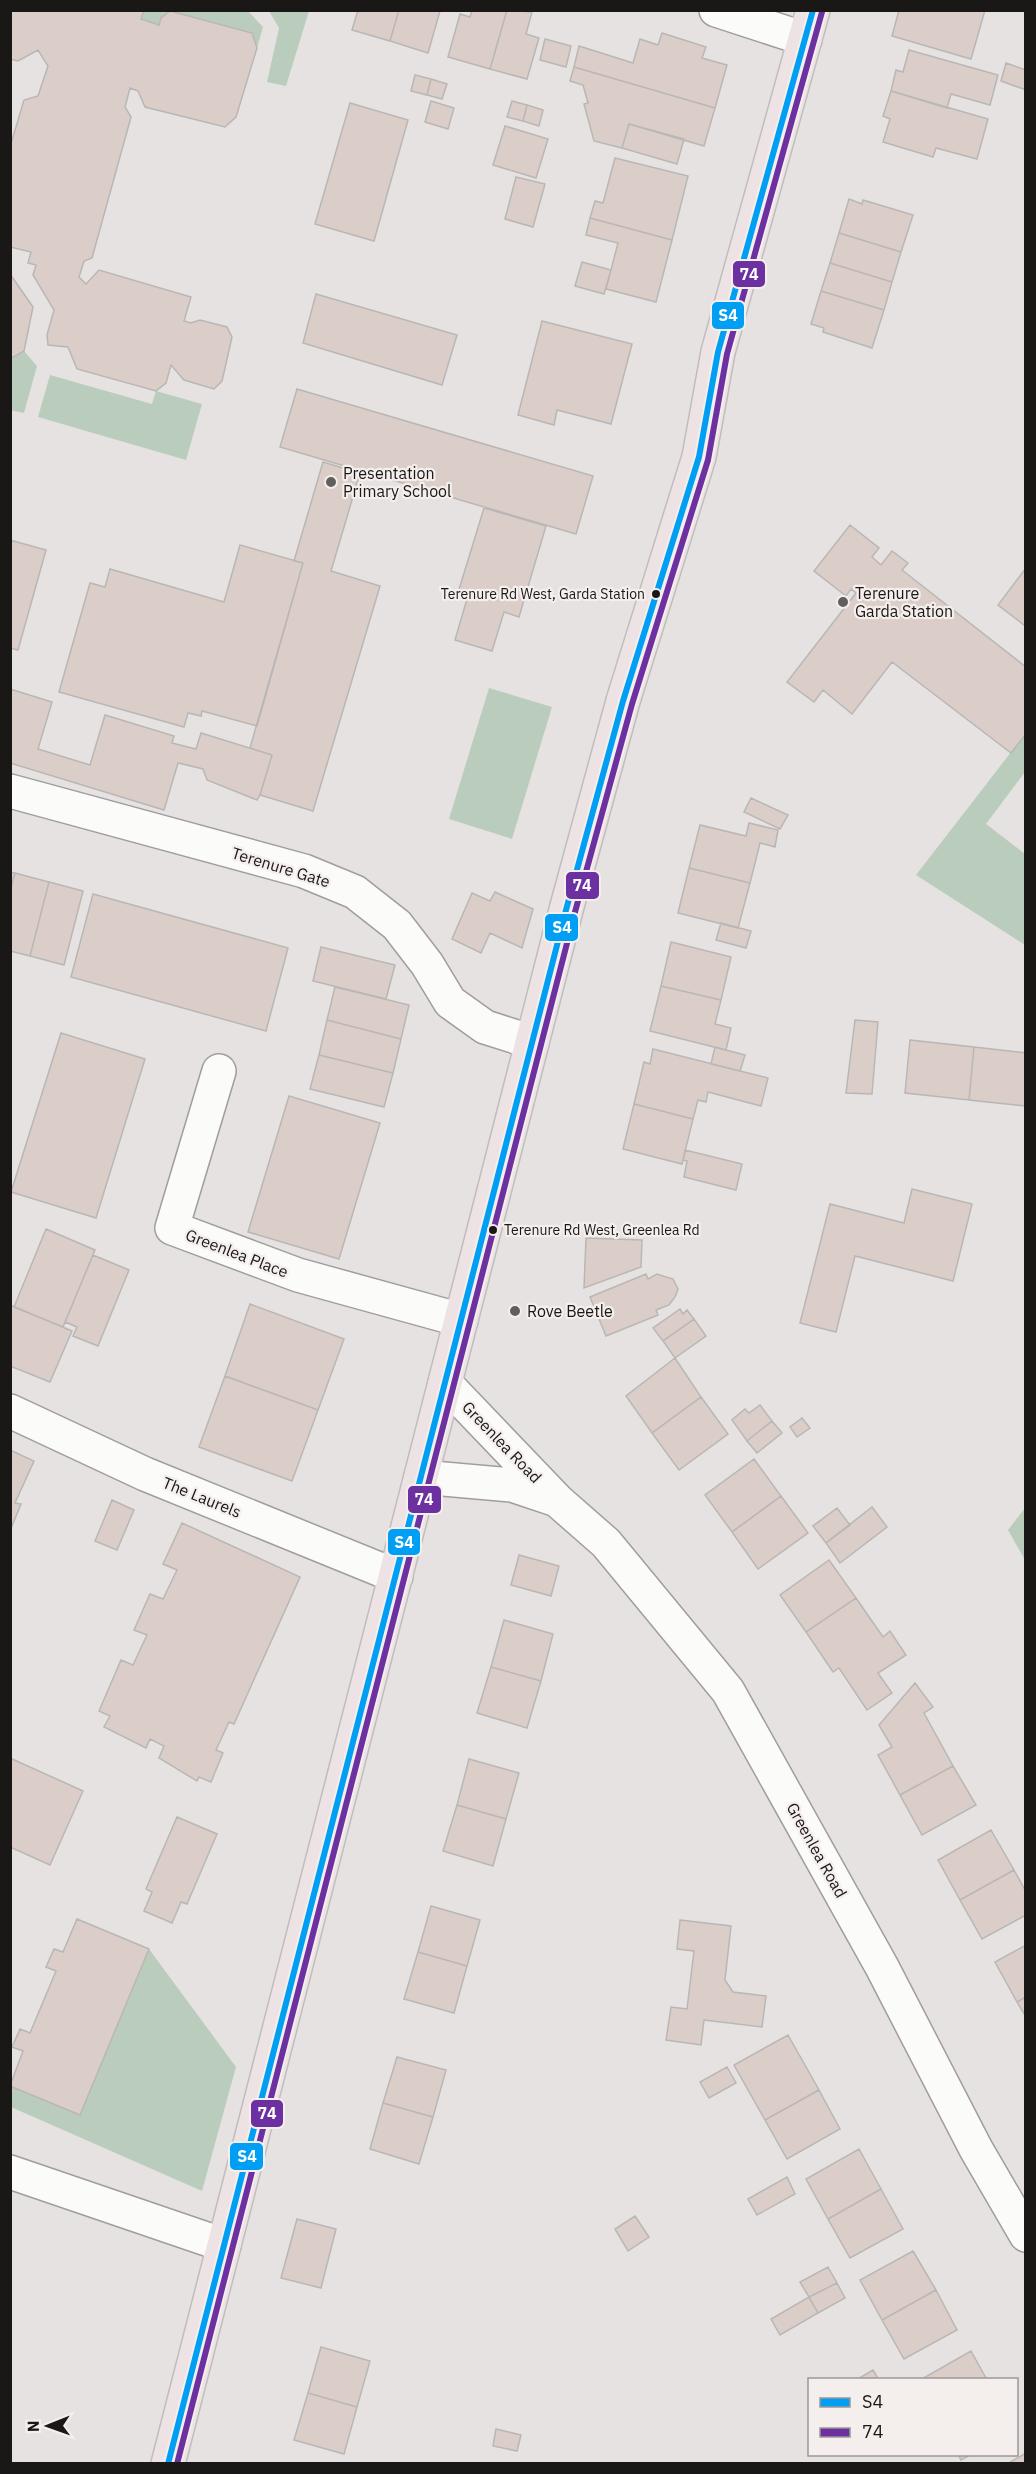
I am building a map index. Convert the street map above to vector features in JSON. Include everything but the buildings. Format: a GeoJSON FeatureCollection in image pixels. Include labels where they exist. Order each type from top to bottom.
{"type":"FeatureCollection","features":[{"type":"Feature","properties":{"kind":"main road"},"geometry":{"type":"LineString","coordinates":[[168,2463],[532,1042],[623,701],[699,457],[718,352],[809,25]]}},
{"type":"Feature","properties":{"kind":"street"},"geometry":{"type":"LineString","coordinates":[[716,10],[809,25]]}},
{"type":"Feature","properties":{"kind":"street","name":"Terenure Gate"},"geometry":{"type":"LineString","coordinates":[[10,791],[304,871],[355,892],[397,925],[427,964],[450,1002],[485,1027],[532,1042]]}},
{"type":"Feature","properties":{"kind":"street","name":"Greenlea Place"},"geometry":{"type":"LineString","coordinates":[[219,1071],[172,1228],[298,1275],[461,1320]]}},
{"type":"Feature","properties":{"kind":"street","name":"Greenlea Road"},"geometry":{"type":"LineString","coordinates":[[445,1383],[558,1501],[606,1543],[728,1691],[882,1967],[976,2149],[1026,2235]]}},
{"type":"Feature","properties":{"kind":"street","name":"The Laurels"},"geometry":{"type":"LineString","coordinates":[[10,1411],[145,1474],[396,1576]]}},
{"type":"Feature","properties":{"kind":"street","name":"Greenlea Road"},"geometry":{"type":"LineString","coordinates":[[421,1477],[512,1485],[558,1501]]}},
{"type":"Feature","properties":{"kind":"street"},"geometry":{"type":"LineString","coordinates":[[10,2172],[224,2245]]}},
{"type":"Feature","properties":{"kind":"green space"},"geometry":{"type":"Polygon","coordinates":[[[144,11],[170,11],[160,20],[159,25],[141,19],[144,11]]]}},
{"type":"Feature","properties":{"kind":"green space"},"geometry":{"type":"Polygon","coordinates":[[[170,11],[248,11],[263,27],[257,48],[252,33],[170,11]]]}},
{"type":"Feature","properties":{"kind":"green space"},"geometry":{"type":"Polygon","coordinates":[[[269,11],[309,11],[286,86],[267,82],[279,28],[269,11]]]}},
{"type":"Feature","properties":{"kind":"green space"},"geometry":{"type":"Polygon","coordinates":[[[24,351],[37,366],[24,413],[10,410],[11,359],[24,351]]]}},
{"type":"Feature","properties":{"kind":"green space"},"geometry":{"type":"Polygon","coordinates":[[[50,375],[152,404],[156,391],[202,404],[186,460],[38,417],[50,375]]]}},
{"type":"Feature","properties":{"kind":"green space"},"geometry":{"type":"Polygon","coordinates":[[[489,688],[552,707],[512,839],[449,819],[489,688]]]}},
{"type":"Feature","properties":{"kind":"green space"},"geometry":{"type":"Polygon","coordinates":[[[1025,734],[1025,772],[986,824],[1025,854],[1025,945],[916,875],[1025,734]]]}},
{"type":"Feature","properties":{"kind":"green space"},"geometry":{"type":"Polygon","coordinates":[[[1025,1508],[1025,1560],[1008,1530],[1025,1508]]]}},
{"type":"Feature","properties":{"kind":"green space"},"geometry":{"type":"Polygon","coordinates":[[[149,1949],[236,2067],[202,2191],[11,2107],[11,2086],[80,2115],[149,1949]]]}},
{"type":"Feature","properties":{"kind":"transit line","name":"S4"},"geometry":{"type":"LineString","coordinates":[[168,2464],[566,910],[623,701],[699,457],[718,352],[813,10]]}},
{"type":"Feature","properties":{"kind":"transit line","name":"74"},"geometry":{"type":"LineString","coordinates":[[177,2464],[575,912],[632,704],[708,460],[727,354],[822,12]]}},
{"type":"Feature","properties":{"kind":"place","name":"Presentation Primary School"},"geometry":{"type":"Point","coordinates":[331,482]}},
{"type":"Feature","properties":{"kind":"place","name":"Terenure Rd West, Garda Station"},"geometry":{"type":"Point","coordinates":[656,594]}},
{"type":"Feature","properties":{"kind":"place","name":"Terenure Garda Station"},"geometry":{"type":"Point","coordinates":[843,602]}},
{"type":"Feature","properties":{"kind":"place","name":"Terenure Rd West, Greenlea Rd"},"geometry":{"type":"Point","coordinates":[493,1230]}},
{"type":"Feature","properties":{"kind":"place","name":"Rove Beetle"},"geometry":{"type":"Point","coordinates":[515,1311]}}]}
